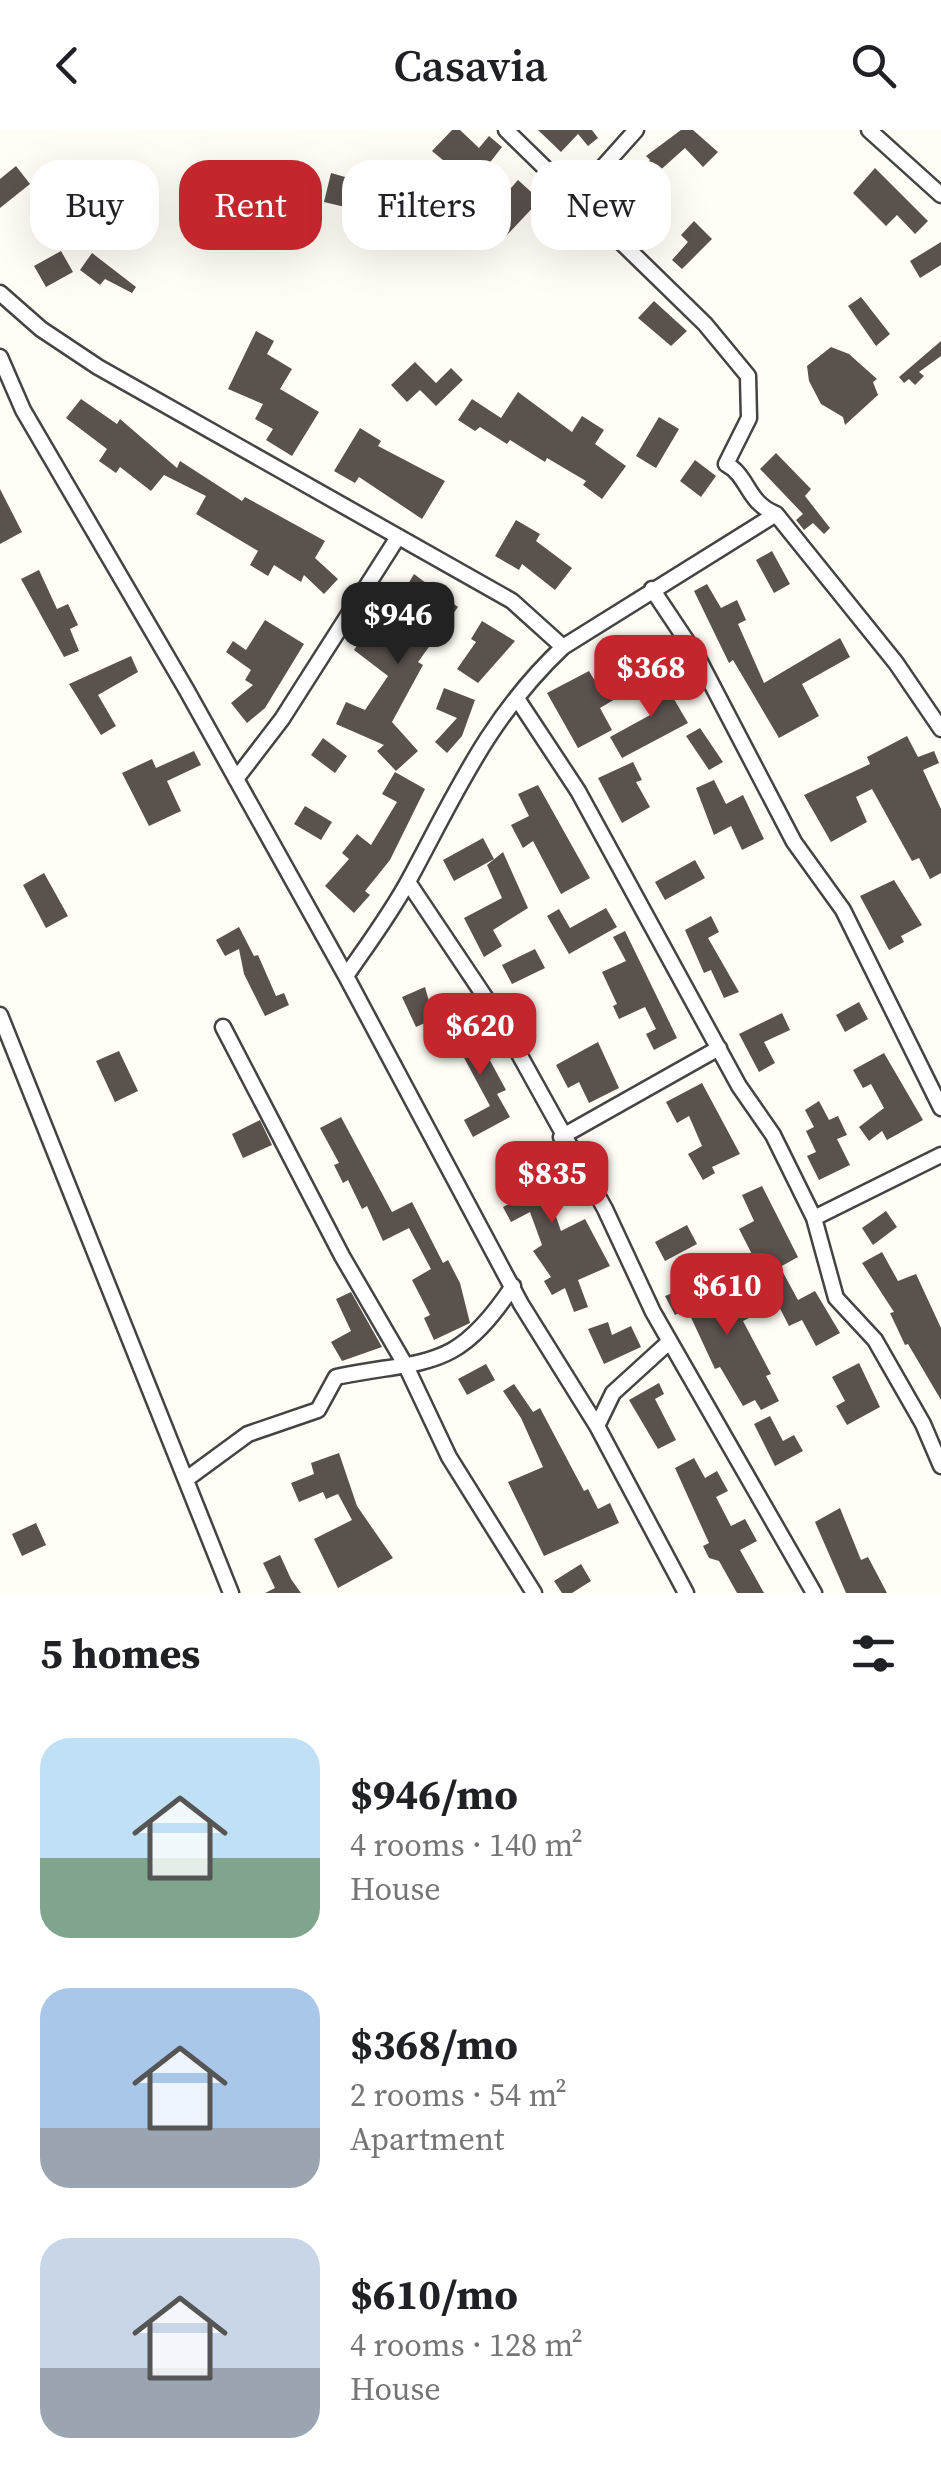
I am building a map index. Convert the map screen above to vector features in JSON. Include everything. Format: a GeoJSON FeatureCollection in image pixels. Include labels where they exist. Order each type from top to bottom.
{"type":"FeatureCollection","features":[{"type":"Feature","properties":{"kind":"street"},"geometry":{"type":"LineString","coordinates":[[506,130],[538,160]]}},
{"type":"Feature","properties":{"kind":"street"},"geometry":{"type":"LineString","coordinates":[[609,160],[636,130]]}},
{"type":"Feature","properties":{"kind":"street"},"geometry":{"type":"LineString","coordinates":[[869,130],[941,195]]}},
{"type":"Feature","properties":{"kind":"street"},"geometry":{"type":"LineString","coordinates":[[631,250],[704,324],[748,376],[749,418],[726,464],[734,468],[758,506],[776,514],[896,663],[941,729]]}},
{"type":"Feature","properties":{"kind":"street"},"geometry":{"type":"LineString","coordinates":[[0,294],[41,330],[98,367],[512,601],[564,647]]}},
{"type":"Feature","properties":{"kind":"street"},"geometry":{"type":"LineString","coordinates":[[0,357],[23,410],[236,779],[686,1593]]}},
{"type":"Feature","properties":{"kind":"street"},"geometry":{"type":"LineString","coordinates":[[346,976],[408,882],[466,767],[533,676],[564,647],[652,588],[776,514]]}},
{"type":"Feature","properties":{"kind":"street"},"geometry":{"type":"LineString","coordinates":[[236,779],[282,720],[398,538]]}},
{"type":"Feature","properties":{"kind":"street"},"geometry":{"type":"LineString","coordinates":[[652,588],[698,658],[794,842],[842,910],[941,1108]]}},
{"type":"Feature","properties":{"kind":"street"},"geometry":{"type":"LineString","coordinates":[[518,700],[578,790],[718,1048],[774,1135],[814,1218],[836,1298],[875,1340],[923,1424],[941,1466]]}},
{"type":"Feature","properties":{"kind":"street"},"geometry":{"type":"LineString","coordinates":[[408,882],[440,922],[499,1018],[604,1210],[669,1342],[814,1593]]}},
{"type":"Feature","properties":{"kind":"street"},"geometry":{"type":"LineString","coordinates":[[0,1014],[231,1593]]}},
{"type":"Feature","properties":{"kind":"street"},"geometry":{"type":"LineString","coordinates":[[223,1027],[342,1256],[406,1366],[449,1457],[534,1593]]}},
{"type":"Feature","properties":{"kind":"street"},"geometry":{"type":"LineString","coordinates":[[561,1137],[718,1048]]}},
{"type":"Feature","properties":{"kind":"street"},"geometry":{"type":"LineString","coordinates":[[814,1218],[941,1155]]}},
{"type":"Feature","properties":{"kind":"street"},"geometry":{"type":"LineString","coordinates":[[188,1478],[248,1434],[318,1410],[336,1378],[425,1364],[476,1336],[513,1286]]}},
{"type":"Feature","properties":{"kind":"street"},"geometry":{"type":"LineString","coordinates":[[597,1426],[613,1392],[669,1342]]}},
{"type":"Feature","properties":{"kind":"building"},"geometry":{"type":"Polygon","coordinates":[[[452,130],[460,130],[479,148],[489,136],[502,147],[492,160],[443,160],[432,151],[452,130]]]}},
{"type":"Feature","properties":{"kind":"building"},"geometry":{"type":"Polygon","coordinates":[[[538,130],[592,130],[598,138],[588,146],[578,134],[561,152],[538,130]]]}},
{"type":"Feature","properties":{"kind":"building"},"geometry":{"type":"Polygon","coordinates":[[[681,130],[693,130],[718,152],[703,167],[685,148],[671,161],[650,160],[646,156],[681,130]]]}},
{"type":"Feature","properties":{"kind":"building"},"geometry":{"type":"Polygon","coordinates":[[[16,166],[30,184],[0,208],[0,179],[16,166]]]}},
{"type":"Feature","properties":{"kind":"building"},"geometry":{"type":"Polygon","coordinates":[[[875,168],[928,221],[915,234],[897,215],[886,226],[853,193],[875,168]]]}},
{"type":"Feature","properties":{"kind":"building"},"geometry":{"type":"Polygon","coordinates":[[[331,173],[342,176],[342,206],[324,202],[331,173]]]}},
{"type":"Feature","properties":{"kind":"building"},"geometry":{"type":"Polygon","coordinates":[[[518,180],[531,192],[531,210],[511,231],[511,188],[518,180]]]}},
{"type":"Feature","properties":{"kind":"building"},"geometry":{"type":"Polygon","coordinates":[[[694,221],[712,239],[682,269],[672,260],[688,242],[681,235],[694,221]]]}},
{"type":"Feature","properties":{"kind":"building"},"geometry":{"type":"Polygon","coordinates":[[[941,242],[941,265],[920,278],[910,261],[941,242]]]}},
{"type":"Feature","properties":{"kind":"building"},"geometry":{"type":"Polygon","coordinates":[[[61,251],[73,272],[46,287],[34,266],[61,251]]]}},
{"type":"Feature","properties":{"kind":"building"},"geometry":{"type":"Polygon","coordinates":[[[92,253],[136,287],[132,293],[105,279],[100,285],[80,270],[92,253]]]}},
{"type":"Feature","properties":{"kind":"building"},"geometry":{"type":"Polygon","coordinates":[[[861,297],[890,334],[876,346],[848,306],[861,297]]]}},
{"type":"Feature","properties":{"kind":"building"},"geometry":{"type":"Polygon","coordinates":[[[654,301],[687,331],[671,346],[638,318],[654,301]]]}},
{"type":"Feature","properties":{"kind":"building"},"geometry":{"type":"Polygon","coordinates":[[[256,331],[274,341],[267,354],[292,369],[280,389],[319,412],[292,456],[266,440],[273,429],[255,419],[263,404],[228,389],[256,331]]]}},
{"type":"Feature","properties":{"kind":"building"},"geometry":{"type":"Polygon","coordinates":[[[941,341],[941,356],[919,372],[924,376],[915,385],[909,379],[904,383],[899,377],[941,341]]]}},
{"type":"Feature","properties":{"kind":"building"},"geometry":{"type":"Polygon","coordinates":[[[831,347],[849,354],[877,379],[873,382],[878,395],[845,425],[843,417],[821,404],[809,381],[807,366],[831,347]]]}},
{"type":"Feature","properties":{"kind":"building"},"geometry":{"type":"Polygon","coordinates":[[[415,362],[436,383],[451,368],[463,380],[436,406],[420,390],[407,402],[391,385],[415,362]]]}},
{"type":"Feature","properties":{"kind":"building"},"geometry":{"type":"Polygon","coordinates":[[[518,392],[572,432],[582,416],[604,430],[595,444],[626,466],[602,499],[583,485],[586,481],[547,458],[545,462],[510,440],[507,444],[480,427],[475,431],[458,420],[472,399],[501,418],[518,392]]]}},
{"type":"Feature","properties":{"kind":"building"},"geometry":{"type":"Polygon","coordinates":[[[81,399],[117,424],[120,419],[177,468],[180,461],[242,501],[245,497],[325,541],[315,558],[338,579],[324,594],[304,575],[301,582],[274,565],[268,576],[250,565],[258,551],[196,514],[206,496],[164,475],[151,491],[120,467],[116,473],[99,461],[107,449],[66,418],[81,399]]]}},
{"type":"Feature","properties":{"kind":"building"},"geometry":{"type":"Polygon","coordinates":[[[659,417],[679,429],[656,468],[636,456],[659,417]]]}},
{"type":"Feature","properties":{"kind":"building"},"geometry":{"type":"Polygon","coordinates":[[[360,428],[381,441],[378,446],[445,481],[422,519],[359,477],[355,483],[334,471],[360,428]]]}},
{"type":"Feature","properties":{"kind":"building"},"geometry":{"type":"Polygon","coordinates":[[[776,453],[811,489],[805,496],[830,528],[824,534],[813,523],[804,530],[796,520],[803,514],[760,469],[776,453]]]}},
{"type":"Feature","properties":{"kind":"building"},"geometry":{"type":"Polygon","coordinates":[[[695,460],[716,476],[701,497],[680,481],[695,460]]]}},
{"type":"Feature","properties":{"kind":"building"},"geometry":{"type":"Polygon","coordinates":[[[0,489],[22,532],[0,544],[0,489]]]}},
{"type":"Feature","properties":{"kind":"building"},"geometry":{"type":"Polygon","coordinates":[[[516,520],[540,534],[536,541],[572,568],[555,590],[522,564],[519,570],[495,556],[516,520]]]}},
{"type":"Feature","properties":{"kind":"building"},"geometry":{"type":"Polygon","coordinates":[[[772,551],[790,584],[774,593],[756,560],[772,551]]]}},
{"type":"Feature","properties":{"kind":"building"},"geometry":{"type":"Polygon","coordinates":[[[39,570],[57,609],[68,604],[78,625],[70,629],[79,651],[64,657],[21,579],[39,570]]]}},
{"type":"Feature","properties":{"kind":"building"},"geometry":{"type":"Polygon","coordinates":[[[414,574],[458,607],[418,662],[423,665],[392,722],[418,751],[396,771],[377,751],[384,745],[336,724],[346,702],[365,710],[388,676],[354,650],[366,632],[376,638],[414,574]]]}},
{"type":"Feature","properties":{"kind":"building"},"geometry":{"type":"Polygon","coordinates":[[[707,584],[721,608],[737,600],[746,620],[738,624],[764,683],[840,638],[850,657],[802,684],[819,716],[779,738],[733,660],[729,663],[694,591],[707,584]]]}},
{"type":"Feature","properties":{"kind":"building"},"geometry":{"type":"Polygon","coordinates":[[[265,620],[304,644],[265,708],[247,723],[231,703],[253,685],[245,680],[251,670],[226,652],[233,641],[246,650],[265,620]]]}},
{"type":"Feature","properties":{"kind":"building"},"geometry":{"type":"Polygon","coordinates":[[[482,621],[515,641],[478,683],[457,669],[476,642],[471,639],[482,621]]]}},
{"type":"Feature","properties":{"kind":"building"},"geometry":{"type":"Polygon","coordinates":[[[131,656],[138,672],[98,695],[116,726],[101,735],[69,684],[131,656]]]}},
{"type":"Feature","properties":{"kind":"building"},"geometry":{"type":"Polygon","coordinates":[[[620,667],[632,689],[600,708],[612,730],[578,748],[547,693],[589,671],[595,681],[620,667]]]}},
{"type":"Feature","properties":{"kind":"building"},"geometry":{"type":"Polygon","coordinates":[[[661,677],[688,723],[622,758],[610,737],[652,714],[638,689],[661,677]]]}},
{"type":"Feature","properties":{"kind":"building"},"geometry":{"type":"Polygon","coordinates":[[[444,688],[475,700],[462,736],[447,753],[435,742],[457,718],[436,709],[444,688]]]}},
{"type":"Feature","properties":{"kind":"building"},"geometry":{"type":"Polygon","coordinates":[[[700,728],[723,762],[709,770],[686,736],[700,728]]]}},
{"type":"Feature","properties":{"kind":"building"},"geometry":{"type":"Polygon","coordinates":[[[907,736],[918,757],[934,751],[939,763],[923,770],[941,809],[941,873],[930,879],[919,858],[912,861],[872,789],[856,797],[867,822],[831,842],[804,795],[870,764],[867,757],[907,736]]]}},
{"type":"Feature","properties":{"kind":"building"},"geometry":{"type":"Polygon","coordinates":[[[323,738],[347,756],[335,773],[311,755],[323,738]]]}},
{"type":"Feature","properties":{"kind":"building"},"geometry":{"type":"Polygon","coordinates":[[[194,751],[201,765],[167,781],[181,811],[149,826],[122,773],[152,759],[156,768],[194,751]]]}},
{"type":"Feature","properties":{"kind":"building"},"geometry":{"type":"Polygon","coordinates":[[[633,762],[642,780],[636,782],[650,807],[622,823],[598,778],[633,762]]]}},
{"type":"Feature","properties":{"kind":"building"},"geometry":{"type":"Polygon","coordinates":[[[395,772],[425,789],[390,860],[365,891],[370,895],[354,913],[325,886],[349,859],[342,853],[357,834],[371,845],[397,802],[382,794],[395,772]]]}},
{"type":"Feature","properties":{"kind":"building"},"geometry":{"type":"Polygon","coordinates":[[[714,780],[726,804],[743,795],[764,839],[742,850],[731,826],[714,835],[696,788],[714,780]]]}},
{"type":"Feature","properties":{"kind":"building"},"geometry":{"type":"Polygon","coordinates":[[[538,785],[590,878],[561,894],[533,841],[523,848],[511,825],[529,816],[518,794],[538,785]]]}},
{"type":"Feature","properties":{"kind":"building"},"geometry":{"type":"Polygon","coordinates":[[[305,806],[332,822],[321,840],[294,824],[305,806]]]}},
{"type":"Feature","properties":{"kind":"building"},"geometry":{"type":"Polygon","coordinates":[[[483,838],[494,859],[454,881],[443,860],[483,838]]]}},
{"type":"Feature","properties":{"kind":"building"},"geometry":{"type":"Polygon","coordinates":[[[503,852],[528,908],[493,930],[502,946],[484,957],[464,918],[502,898],[487,865],[503,852]]]}},
{"type":"Feature","properties":{"kind":"building"},"geometry":{"type":"Polygon","coordinates":[[[695,860],[705,878],[665,900],[655,882],[695,860]]]}},
{"type":"Feature","properties":{"kind":"building"},"geometry":{"type":"Polygon","coordinates":[[[44,873],[68,916],[46,928],[23,885],[44,873]]]}},
{"type":"Feature","properties":{"kind":"building"},"geometry":{"type":"Polygon","coordinates":[[[894,880],[922,925],[901,936],[904,942],[889,950],[860,896],[894,880]]]}},
{"type":"Feature","properties":{"kind":"building"},"geometry":{"type":"Polygon","coordinates":[[[606,908],[617,927],[569,954],[547,916],[559,909],[570,928],[606,908]]]}},
{"type":"Feature","properties":{"kind":"building"},"geometry":{"type":"Polygon","coordinates":[[[711,916],[719,932],[708,938],[739,992],[724,998],[711,970],[704,973],[685,930],[711,916]]]}},
{"type":"Feature","properties":{"kind":"building"},"geometry":{"type":"Polygon","coordinates":[[[239,927],[254,956],[258,955],[276,996],[284,993],[289,1005],[265,1016],[244,974],[239,949],[225,956],[216,940],[239,927]]]}},
{"type":"Feature","properties":{"kind":"building"},"geometry":{"type":"Polygon","coordinates":[[[625,931],[677,1038],[654,1050],[646,1034],[656,1029],[645,1007],[619,1019],[613,1006],[617,1004],[602,972],[626,961],[613,937],[625,931]]]}},
{"type":"Feature","properties":{"kind":"building"},"geometry":{"type":"Polygon","coordinates":[[[535,949],[545,968],[512,984],[502,965],[535,949]]]}},
{"type":"Feature","properties":{"kind":"building"},"geometry":{"type":"Polygon","coordinates":[[[425,987],[434,1019],[416,1027],[402,997],[425,987]]]}},
{"type":"Feature","properties":{"kind":"building"},"geometry":{"type":"Polygon","coordinates":[[[859,1002],[868,1019],[845,1032],[836,1015],[859,1002]]]}},
{"type":"Feature","properties":{"kind":"building"},"geometry":{"type":"Polygon","coordinates":[[[782,1013],[790,1030],[764,1042],[775,1063],[759,1072],[739,1034],[782,1013]]]}},
{"type":"Feature","properties":{"kind":"building"},"geometry":{"type":"Polygon","coordinates":[[[467,1018],[506,1090],[497,1094],[510,1117],[473,1137],[464,1120],[490,1106],[448,1028],[467,1018]]]}},
{"type":"Feature","properties":{"kind":"building"},"geometry":{"type":"Polygon","coordinates":[[[598,1042],[619,1088],[589,1103],[579,1082],[568,1088],[556,1065],[598,1042]]]}},
{"type":"Feature","properties":{"kind":"building"},"geometry":{"type":"Polygon","coordinates":[[[119,1051],[138,1091],[115,1102],[96,1061],[119,1051]]]}},
{"type":"Feature","properties":{"kind":"building"},"geometry":{"type":"Polygon","coordinates":[[[884,1053],[923,1120],[887,1140],[882,1131],[869,1141],[859,1127],[884,1108],[871,1084],[863,1088],[853,1070],[884,1053]]]}},
{"type":"Feature","properties":{"kind":"building"},"geometry":{"type":"Polygon","coordinates":[[[702,1083],[740,1154],[712,1167],[715,1173],[703,1180],[688,1154],[702,1146],[689,1116],[677,1123],[666,1102],[702,1083]]]}},
{"type":"Feature","properties":{"kind":"building"},"geometry":{"type":"Polygon","coordinates":[[[819,1101],[829,1120],[838,1116],[847,1135],[837,1139],[850,1165],[819,1180],[807,1156],[816,1152],[806,1131],[814,1127],[805,1110],[819,1101]]]}},
{"type":"Feature","properties":{"kind":"building"},"geometry":{"type":"Polygon","coordinates":[[[341,1117],[392,1212],[412,1202],[443,1263],[448,1260],[460,1283],[470,1323],[434,1340],[424,1318],[430,1315],[412,1280],[431,1269],[409,1228],[383,1241],[367,1206],[362,1209],[348,1180],[343,1183],[334,1165],[339,1163],[320,1128],[341,1117]]]}},
{"type":"Feature","properties":{"kind":"building"},"geometry":{"type":"Polygon","coordinates":[[[260,1120],[272,1145],[243,1158],[232,1134],[260,1120]]]}},
{"type":"Feature","properties":{"kind":"building"},"geometry":{"type":"Polygon","coordinates":[[[550,1147],[562,1169],[548,1177],[558,1198],[551,1202],[561,1231],[585,1219],[610,1266],[578,1280],[588,1307],[574,1312],[565,1288],[552,1295],[544,1281],[551,1277],[533,1251],[542,1245],[530,1212],[511,1222],[503,1207],[514,1201],[497,1169],[550,1147]]]}},
{"type":"Feature","properties":{"kind":"building"},"geometry":{"type":"Polygon","coordinates":[[[762,1186],[798,1257],[780,1267],[798,1300],[815,1291],[840,1333],[816,1346],[802,1320],[789,1326],[739,1229],[754,1221],[742,1195],[762,1186]]]}},
{"type":"Feature","properties":{"kind":"building"},"geometry":{"type":"Polygon","coordinates":[[[886,1211],[897,1227],[873,1245],[862,1228],[886,1211]]]}},
{"type":"Feature","properties":{"kind":"building"},"geometry":{"type":"Polygon","coordinates":[[[687,1225],[697,1244],[665,1261],[655,1242],[687,1225]]]}},
{"type":"Feature","properties":{"kind":"building"},"geometry":{"type":"Polygon","coordinates":[[[882,1252],[898,1281],[916,1274],[941,1328],[941,1400],[908,1344],[905,1345],[890,1313],[894,1312],[862,1263],[882,1252]]]}},
{"type":"Feature","properties":{"kind":"building"},"geometry":{"type":"Polygon","coordinates":[[[722,1274],[749,1318],[743,1321],[771,1374],[766,1376],[779,1401],[761,1410],[755,1400],[743,1406],[720,1367],[715,1369],[687,1309],[675,1315],[665,1296],[722,1274]]]}},
{"type":"Feature","properties":{"kind":"building"},"geometry":{"type":"Polygon","coordinates":[[[351,1292],[382,1347],[342,1361],[331,1342],[351,1331],[336,1299],[351,1292]]]}},
{"type":"Feature","properties":{"kind":"building"},"geometry":{"type":"Polygon","coordinates":[[[608,1322],[612,1335],[631,1326],[641,1347],[604,1364],[588,1329],[608,1322]]]}},
{"type":"Feature","properties":{"kind":"building"},"geometry":{"type":"Polygon","coordinates":[[[859,1363],[880,1407],[847,1425],[836,1406],[845,1401],[832,1377],[859,1363]]]}},
{"type":"Feature","properties":{"kind":"building"},"geometry":{"type":"Polygon","coordinates":[[[486,1364],[495,1380],[467,1395],[458,1379],[486,1364]]]}},
{"type":"Feature","properties":{"kind":"building"},"geometry":{"type":"Polygon","coordinates":[[[659,1383],[664,1394],[655,1399],[676,1440],[658,1449],[629,1400],[659,1383]]]}},
{"type":"Feature","properties":{"kind":"building"},"geometry":{"type":"Polygon","coordinates":[[[514,1384],[533,1412],[540,1408],[584,1491],[588,1489],[598,1509],[610,1503],[619,1523],[544,1556],[508,1482],[543,1467],[521,1418],[503,1391],[514,1384]]]}},
{"type":"Feature","properties":{"kind":"building"},"geometry":{"type":"Polygon","coordinates":[[[770,1416],[783,1441],[794,1435],[803,1451],[775,1466],[754,1424],[770,1416]]]}},
{"type":"Feature","properties":{"kind":"building"},"geometry":{"type":"Polygon","coordinates":[[[339,1453],[357,1506],[393,1558],[338,1588],[314,1539],[352,1520],[338,1494],[326,1499],[323,1492],[299,1502],[291,1483],[314,1474],[311,1463],[339,1453]]]}},
{"type":"Feature","properties":{"kind":"building"},"geometry":{"type":"Polygon","coordinates":[[[694,1458],[705,1478],[717,1471],[728,1491],[716,1497],[731,1526],[745,1519],[757,1541],[740,1550],[764,1593],[737,1593],[719,1561],[709,1558],[703,1546],[709,1543],[675,1468],[694,1458]]]}},
{"type":"Feature","properties":{"kind":"building"},"geometry":{"type":"Polygon","coordinates":[[[840,1508],[861,1560],[868,1557],[887,1593],[846,1593],[815,1522],[840,1508]]]}},
{"type":"Feature","properties":{"kind":"building"},"geometry":{"type":"Polygon","coordinates":[[[36,1523],[46,1545],[22,1556],[12,1534],[36,1523]]]}},
{"type":"Feature","properties":{"kind":"building"},"geometry":{"type":"Polygon","coordinates":[[[280,1555],[301,1593],[265,1593],[275,1588],[263,1563],[280,1555]]]}},
{"type":"Feature","properties":{"kind":"building"},"geometry":{"type":"Polygon","coordinates":[[[581,1564],[591,1581],[572,1593],[562,1593],[554,1581],[581,1564]]]}}]}
